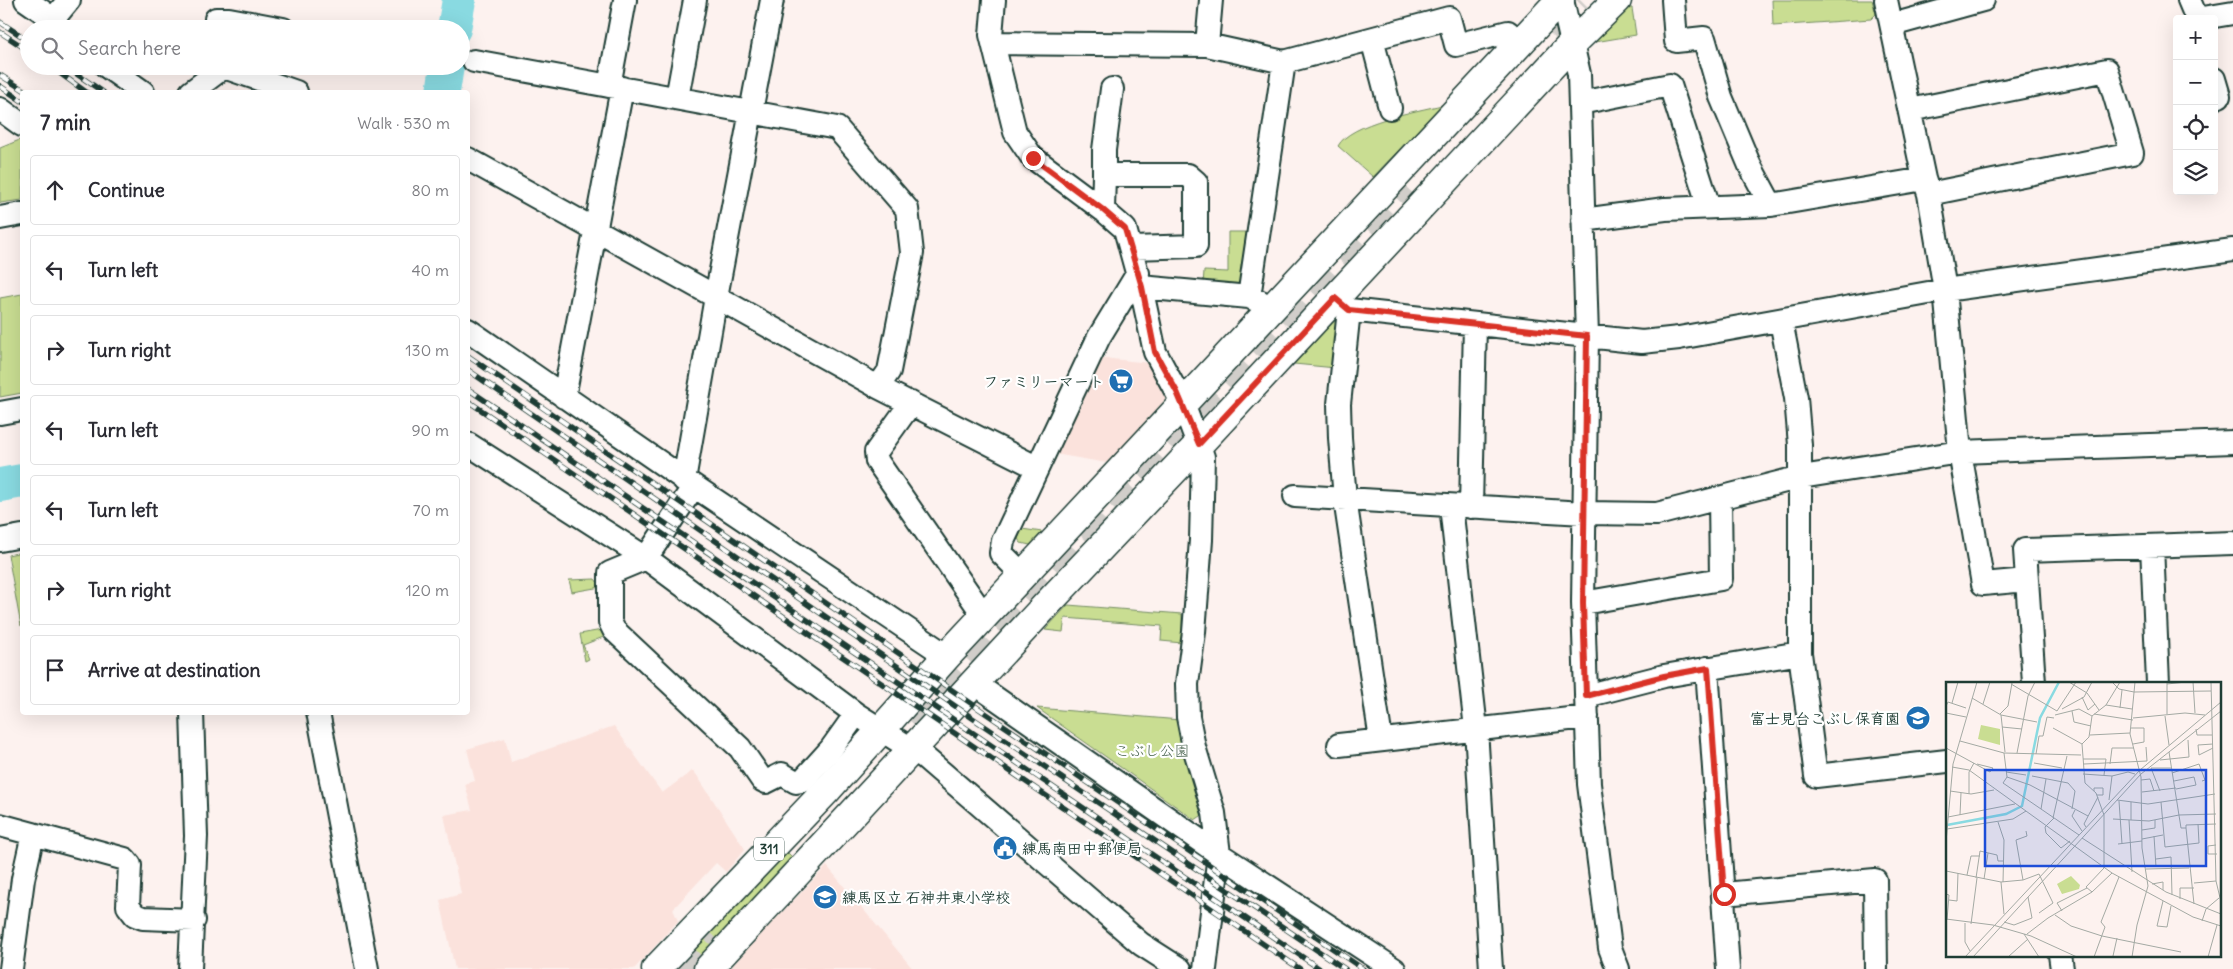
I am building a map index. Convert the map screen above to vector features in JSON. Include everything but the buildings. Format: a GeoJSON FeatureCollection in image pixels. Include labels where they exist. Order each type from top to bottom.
{"type":"FeatureCollection","features":[{"type":"Feature","properties":{"kind":"main road"},"geometry":{"type":"LineString","coordinates":[[947,656],[1183,404],[1260,304],[1561,0]]}},
{"type":"Feature","properties":{"kind":"main road"},"geometry":{"type":"LineString","coordinates":[[708,969],[1199,444],[1342,304],[1572,44],[1617,0]]}},
{"type":"Feature","properties":{"kind":"main road","name":"311"},"geometry":{"type":"LineString","coordinates":[[656,969],[828,789],[947,656]]}},
{"type":"Feature","properties":{"kind":"street"},"geometry":{"type":"LineString","coordinates":[[26,0],[49,16],[55,17],[68,0]]}},
{"type":"Feature","properties":{"kind":"street"},"geometry":{"type":"LineString","coordinates":[[564,397],[596,229],[616,87],[625,0]]}},
{"type":"Feature","properties":{"kind":"street"},"geometry":{"type":"LineString","coordinates":[[677,98],[695,0]]}},
{"type":"Feature","properties":{"kind":"street"},"geometry":{"type":"LineString","coordinates":[[772,0],[749,112],[716,298],[689,483],[646,558],[610,572],[611,626],[740,748],[762,780],[769,781],[782,774],[796,782],[802,782],[831,749],[856,714]]}},
{"type":"Feature","properties":{"kind":"street"},"geometry":{"type":"LineString","coordinates":[[994,0],[993,43],[1015,132],[1032,158],[1103,210],[1125,229],[1140,280],[1155,352],[1183,404],[1203,457],[1204,491],[1194,632],[1187,684],[1187,703],[1194,747],[1214,813],[1219,854],[1206,969]]}},
{"type":"Feature","properties":{"kind":"street"},"geometry":{"type":"LineString","coordinates":[[1207,46],[1211,0]]}},
{"type":"Feature","properties":{"kind":"street"},"geometry":{"type":"LineString","coordinates":[[1561,0],[1579,74],[1587,336],[1583,603],[1589,784],[1610,948],[1618,969]]}},
{"type":"Feature","properties":{"kind":"street"},"geometry":{"type":"LineString","coordinates":[[1673,0],[1676,40],[1704,38],[1722,97],[1750,166],[1771,206]]}},
{"type":"Feature","properties":{"kind":"street"},"geometry":{"type":"LineString","coordinates":[[1886,0],[1926,186],[1945,290],[1960,452],[1983,584],[2027,580]]}},
{"type":"Feature","properties":{"kind":"street"},"geometry":{"type":"LineString","coordinates":[[1892,26],[1984,0]]}},
{"type":"Feature","properties":{"kind":"street"},"geometry":{"type":"LineString","coordinates":[[2189,0],[2195,15]]}},
{"type":"Feature","properties":{"kind":"street"},"geometry":{"type":"LineString","coordinates":[[2218,16],[2233,13]]}},
{"type":"Feature","properties":{"kind":"street"},"geometry":{"type":"LineString","coordinates":[[216,16],[234,20]]}},
{"type":"Feature","properties":{"kind":"street"},"geometry":{"type":"LineString","coordinates":[[993,43],[1207,46],[1284,62],[1448,18],[1456,45],[1508,32],[1519,43]]}},
{"type":"Feature","properties":{"kind":"street"},"geometry":{"type":"LineString","coordinates":[[1372,39],[1390,108]]}},
{"type":"Feature","properties":{"kind":"street"},"geometry":{"type":"LineString","coordinates":[[474,62],[837,128],[907,209],[912,254],[889,371],[878,387]]}},
{"type":"Feature","properties":{"kind":"street"},"geometry":{"type":"LineString","coordinates":[[1140,280],[1260,304],[1284,62]]}},
{"type":"Feature","properties":{"kind":"street"},"geometry":{"type":"LineString","coordinates":[[1583,220],[1665,209],[1771,206],[1926,186],[2132,153],[2107,70],[1910,110]]}},
{"type":"Feature","properties":{"kind":"street"},"geometry":{"type":"LineString","coordinates":[[119,75],[140,90]]}},
{"type":"Feature","properties":{"kind":"street"},"geometry":{"type":"LineString","coordinates":[[195,90],[214,75]]}},
{"type":"Feature","properties":{"kind":"street"},"geometry":{"type":"LineString","coordinates":[[247,75],[290,90]]}},
{"type":"Feature","properties":{"kind":"street"},"geometry":{"type":"LineString","coordinates":[[1580,103],[1670,85],[1710,207]]}},
{"type":"Feature","properties":{"kind":"street"},"geometry":{"type":"LineString","coordinates":[[1103,210],[1104,150],[1112,90]]}},
{"type":"Feature","properties":{"kind":"street"},"geometry":{"type":"LineString","coordinates":[[0,109],[20,124]]}},
{"type":"Feature","properties":{"kind":"street"},"geometry":{"type":"LineString","coordinates":[[470,160],[878,387],[1036,467]]}},
{"type":"Feature","properties":{"kind":"street"},"geometry":{"type":"LineString","coordinates":[[1104,175],[1188,175],[1196,182],[1196,246],[1132,248]]}},
{"type":"Feature","properties":{"kind":"street"},"geometry":{"type":"LineString","coordinates":[[0,218],[20,214]]}},
{"type":"Feature","properties":{"kind":"street"},"geometry":{"type":"LineString","coordinates":[[1381,740],[1345,499],[1339,404],[1342,304],[1475,324],[1642,342],[1781,320],[1945,290],[2233,250]]}},
{"type":"Feature","properties":{"kind":"street"},"geometry":{"type":"LineString","coordinates":[[1023,575],[1001,552],[1002,541],[1099,337],[1140,280]]}},
{"type":"Feature","properties":{"kind":"street"},"geometry":{"type":"LineString","coordinates":[[1781,320],[1796,398],[1801,477],[1800,654],[1816,776],[1946,761]]}},
{"type":"Feature","properties":{"kind":"street"},"geometry":{"type":"LineString","coordinates":[[1475,324],[1461,507],[1491,969]]}},
{"type":"Feature","properties":{"kind":"street"},"geometry":{"type":"LineString","coordinates":[[470,331],[689,483],[947,656]]}},
{"type":"Feature","properties":{"kind":"street"},"geometry":{"type":"LineString","coordinates":[[911,403],[876,452],[877,461],[985,617]]}},
{"type":"Feature","properties":{"kind":"street"},"geometry":{"type":"LineString","coordinates":[[0,413],[20,409]]}},
{"type":"Feature","properties":{"kind":"street"},"geometry":{"type":"LineString","coordinates":[[1295,496],[1461,507],[1584,513],[1657,514],[1801,477],[1960,452],[2233,442]]}},
{"type":"Feature","properties":{"kind":"street"},"geometry":{"type":"LineString","coordinates":[[470,445],[646,558],[856,714],[932,763],[1141,944],[1180,969]]}},
{"type":"Feature","properties":{"kind":"street"},"geometry":{"type":"LineString","coordinates":[[1583,603],[1721,579],[1720,498]]}},
{"type":"Feature","properties":{"kind":"street"},"geometry":{"type":"LineString","coordinates":[[0,540],[20,536]]}},
{"type":"Feature","properties":{"kind":"street"},"geometry":{"type":"LineString","coordinates":[[2034,682],[2025,550],[2233,542]]}},
{"type":"Feature","properties":{"kind":"street"},"geometry":{"type":"LineString","coordinates":[[2152,546],[2158,682]]}},
{"type":"Feature","properties":{"kind":"street"},"geometry":{"type":"LineString","coordinates":[[1339,744],[1476,729],[1586,706],[1664,676],[1800,654]]}},
{"type":"Feature","properties":{"kind":"street"},"geometry":{"type":"LineString","coordinates":[[1708,668],[1728,969]]}},
{"type":"Feature","properties":{"kind":"street"},"geometry":{"type":"LineString","coordinates":[[974,683],[1219,854],[1394,969]]}},
{"type":"Feature","properties":{"kind":"street"},"geometry":{"type":"LineString","coordinates":[[190,969],[194,920],[196,836],[192,715]]}},
{"type":"Feature","properties":{"kind":"street"},"geometry":{"type":"LineString","coordinates":[[319,715],[367,969]]}},
{"type":"Feature","properties":{"kind":"street"},"geometry":{"type":"LineString","coordinates":[[0,825],[129,861],[128,906],[139,917],[194,920]]}},
{"type":"Feature","properties":{"kind":"street"},"geometry":{"type":"LineString","coordinates":[[11,969],[23,879],[33,834]]}},
{"type":"Feature","properties":{"kind":"street"},"geometry":{"type":"LineString","coordinates":[[1724,894],[1874,880],[1876,969]]}},
{"type":"Feature","properties":{"kind":"street"},"geometry":{"type":"LineString","coordinates":[[2060,956],[2062,969]]}},
{"type":"Feature","properties":{"kind":"shaded area"},"geometry":{"type":"Polygon","coordinates":[[[1094,357],[1149,363],[1167,398],[1107,463],[1049,453],[1094,357]]]}},
{"type":"Feature","properties":{"kind":"shaded area"},"geometry":{"type":"Polygon","coordinates":[[[614,726],[662,793],[692,771],[696,774],[745,849],[726,872],[716,863],[673,909],[678,921],[634,969],[455,969],[440,900],[461,894],[444,815],[472,810],[465,784],[475,781],[467,749],[505,738],[511,762],[614,726]]]}},
{"type":"Feature","properties":{"kind":"shaded area","name":"練馬区立 石神井東小学校"},"geometry":{"type":"Polygon","coordinates":[[[827,866],[913,969],[730,969],[767,928],[827,866]]]}},
{"type":"Feature","properties":{"kind":"green space"},"geometry":{"type":"Polygon","coordinates":[[[1772,0],[1872,0],[1876,14],[1871,19],[1773,26],[1772,0]]]}},
{"type":"Feature","properties":{"kind":"green space"},"geometry":{"type":"Polygon","coordinates":[[[1629,8],[1632,8],[1636,35],[1595,42],[1629,8]]]}},
{"type":"Feature","properties":{"kind":"green space"},"geometry":{"type":"Polygon","coordinates":[[[1442,105],[1373,177],[1338,146],[1345,138],[1356,131],[1385,119],[1442,105]]]}},
{"type":"Feature","properties":{"kind":"green space"},"geometry":{"type":"Polygon","coordinates":[[[20,140],[20,200],[0,203],[0,148],[20,140]]]}},
{"type":"Feature","properties":{"kind":"green space"},"geometry":{"type":"Polygon","coordinates":[[[1228,232],[1250,232],[1243,282],[1237,289],[1203,285],[1204,271],[1228,272],[1228,232]]]}},
{"type":"Feature","properties":{"kind":"green space"},"geometry":{"type":"Polygon","coordinates":[[[20,294],[20,393],[0,397],[0,298],[20,294]]]}},
{"type":"Feature","properties":{"kind":"green space"},"geometry":{"type":"Polygon","coordinates":[[[1339,316],[1336,368],[1294,364],[1339,316]]]}},
{"type":"Feature","properties":{"kind":"green space"},"geometry":{"type":"Polygon","coordinates":[[[1022,529],[1042,532],[1030,545],[1021,543],[1018,539],[1022,529]]]}},
{"type":"Feature","properties":{"kind":"green space"},"geometry":{"type":"Polygon","coordinates":[[[20,552],[20,621],[8,555],[20,552]]]}},
{"type":"Feature","properties":{"kind":"green space"},"geometry":{"type":"Polygon","coordinates":[[[595,579],[601,587],[572,592],[569,580],[595,579]]]}},
{"type":"Feature","properties":{"kind":"green space"},"geometry":{"type":"Polygon","coordinates":[[[1068,605],[1182,614],[1182,643],[1161,641],[1162,626],[1065,618],[1063,632],[1045,630],[1068,605]]]}},
{"type":"Feature","properties":{"kind":"green space"},"geometry":{"type":"Polygon","coordinates":[[[602,630],[617,643],[613,647],[606,636],[583,645],[589,659],[585,661],[580,634],[602,630]]]}},
{"type":"Feature","properties":{"kind":"green space","name":"こぶし公園"},"geometry":{"type":"Polygon","coordinates":[[[1037,708],[1180,720],[1204,814],[1195,820],[1037,708]]]}},
{"type":"Feature","properties":{"kind":"green space"},"geometry":{"type":"Polygon","coordinates":[[[784,849],[797,862],[693,969],[668,969],[784,849]]]}},
{"type":"Feature","properties":{"kind":"waterway"},"geometry":{"type":"LineString","coordinates":[[456,20],[459,0]]}},
{"type":"Feature","properties":{"kind":"waterway"},"geometry":{"type":"LineString","coordinates":[[443,90],[446,75]]}},
{"type":"Feature","properties":{"kind":"waterway"},"geometry":{"type":"LineString","coordinates":[[0,485],[20,481]]}},
{"type":"Feature","properties":{"kind":"tunnel"},"geometry":{"type":"LineString","coordinates":[[1549,32],[1581,0]]}},
{"type":"Feature","properties":{"kind":"tunnel"},"geometry":{"type":"LineString","coordinates":[[908,719],[1405,186]]}},
{"type":"Feature","properties":{"kind":"tunnel"},"geometry":{"type":"LineString","coordinates":[[675,969],[710,932]]}},
{"type":"Feature","properties":{"kind":"railway"},"geometry":{"type":"LineString","coordinates":[[0,22],[20,35]]}},
{"type":"Feature","properties":{"kind":"railway"},"geometry":{"type":"LineString","coordinates":[[0,32],[20,45]]}},
{"type":"Feature","properties":{"kind":"railway"},"geometry":{"type":"LineString","coordinates":[[0,75],[24,90]]}},
{"type":"Feature","properties":{"kind":"railway"},"geometry":{"type":"LineString","coordinates":[[62,75],[83,90]]}},
{"type":"Feature","properties":{"kind":"railway"},"geometry":{"type":"LineString","coordinates":[[78,75],[100,90]]}},
{"type":"Feature","properties":{"kind":"railway"},"geometry":{"type":"LineString","coordinates":[[0,86],[20,100]]}},
{"type":"Feature","properties":{"kind":"railway"},"geometry":{"type":"LineString","coordinates":[[470,357],[978,708],[1363,969]]}},
{"type":"Feature","properties":{"kind":"railway"},"geometry":{"type":"LineString","coordinates":[[470,371],[971,717],[1345,969]]}},
{"type":"Feature","properties":{"kind":"railway"},"geometry":{"type":"LineString","coordinates":[[470,390],[1320,969]]}},
{"type":"Feature","properties":{"kind":"railway"},"geometry":{"type":"LineString","coordinates":[[470,402],[1300,969]]}},
{"type":"Feature","properties":{"kind":"place","name":"ファミリーマート"},"geometry":{"type":"Point","coordinates":[1121,381]}},
{"type":"Feature","properties":{"kind":"place","name":"富士見台こぶし保育園"},"geometry":{"type":"Point","coordinates":[1918,718]}},
{"type":"Feature","properties":{"kind":"place","name":"練馬南田中郵便局"},"geometry":{"type":"Point","coordinates":[1005,848]}},
{"type":"Feature","properties":{"kind":"place","name":"練馬区立 石神井東小学校"},"geometry":{"type":"Point","coordinates":[825,897]}},
{"type":"Feature","properties":{"kind":"route"},"geometry":{"type":"LineString","coordinates":[[1033,158],[1103,210],[1125,229],[1142,287],[1155,352],[1183,404],[1199,444],[1335,298],[1349,310],[1587,336],[1583,603],[1586,696],[1664,676],[1708,668],[1724,894]]}}]}
